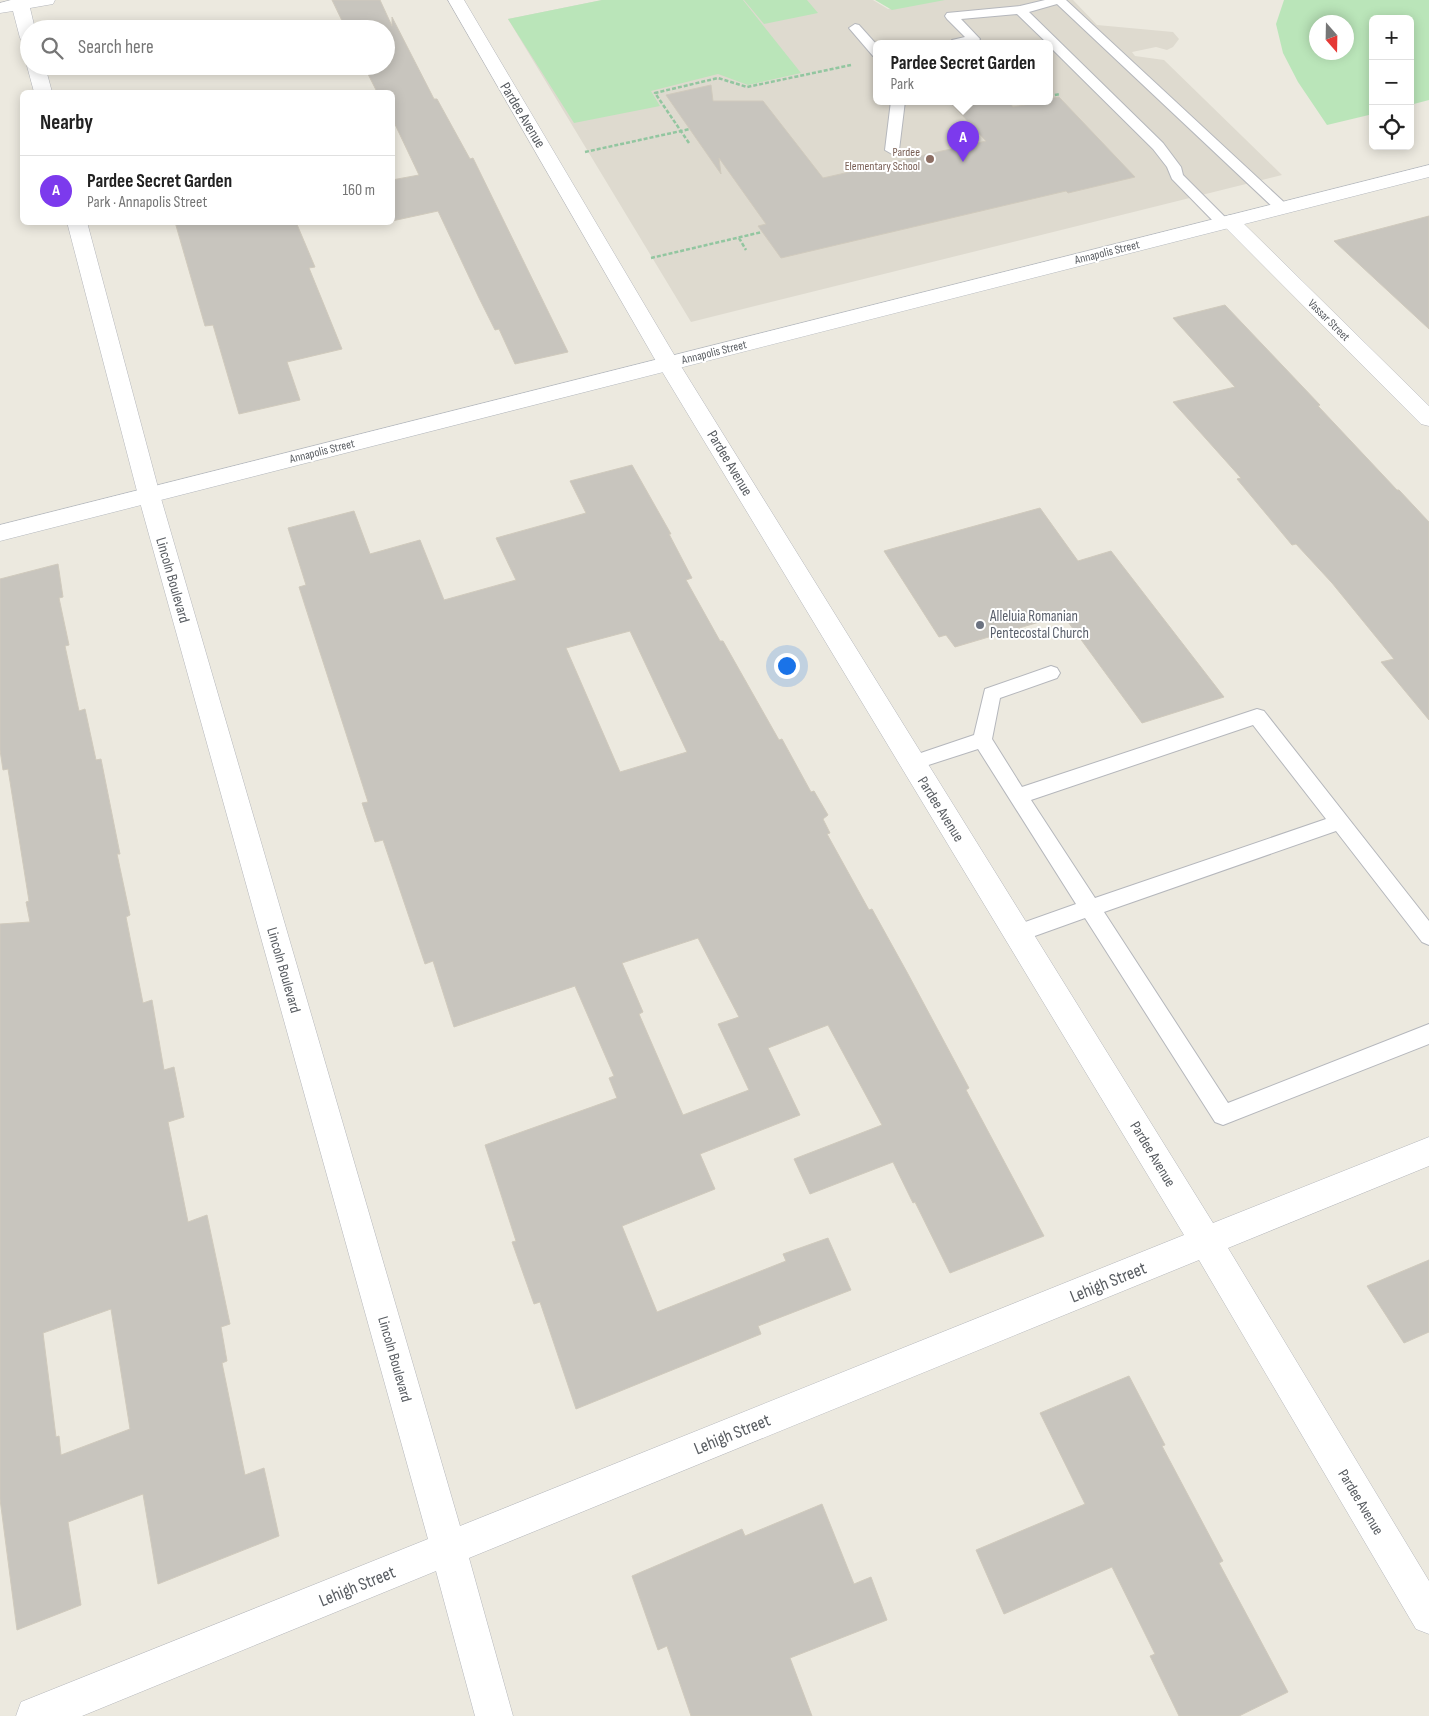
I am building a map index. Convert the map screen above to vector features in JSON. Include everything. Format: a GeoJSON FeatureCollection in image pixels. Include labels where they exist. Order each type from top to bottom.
{"type":"FeatureCollection","features":[{"type":"Feature","properties":{"kind":"street"},"geometry":{"type":"LineString","coordinates":[[0,8],[19,2],[47,0]]}},
{"type":"Feature","properties":{"kind":"street","name":"Pardee Avenue"},"geometry":{"type":"LineString","coordinates":[[456,0],[668,363],[1207,1242],[1429,1616]]}},
{"type":"Feature","properties":{"kind":"street"},"geometry":{"type":"LineString","coordinates":[[19,2],[24,20]]}},
{"type":"Feature","properties":{"kind":"street"},"geometry":{"type":"LineString","coordinates":[[38,75],[42,90]]}},
{"type":"Feature","properties":{"kind":"street","name":"Annapolis Street"},"geometry":{"type":"LineString","coordinates":[[0,533],[1429,170]]}},
{"type":"Feature","properties":{"kind":"street","name":"Vassar Street"},"geometry":{"type":"LineString","coordinates":[[1227,222],[1429,419]]}},
{"type":"Feature","properties":{"kind":"street","name":"Lincoln Boulevard"},"geometry":{"type":"LineString","coordinates":[[78,225],[149,495],[449,1549],[494,1716]]}},
{"type":"Feature","properties":{"kind":"street","name":"Lehigh Street"},"geometry":{"type":"LineString","coordinates":[[36,1716],[1429,1151]]}},
{"type":"Feature","properties":{"kind":"lane"},"geometry":{"type":"LineString","coordinates":[[974,40],[951,16],[1020,10],[1059,0],[1282,208]]}},
{"type":"Feature","properties":{"kind":"lane"},"geometry":{"type":"LineString","coordinates":[[1020,10],[1050,40]]}},
{"type":"Feature","properties":{"kind":"lane"},"geometry":{"type":"LineString","coordinates":[[855,28],[873,48]]}},
{"type":"Feature","properties":{"kind":"lane"},"geometry":{"type":"LineString","coordinates":[[1053,43],[1158,146],[1174,167],[1177,176],[1227,222]]}},
{"type":"Feature","properties":{"kind":"lane"},"geometry":{"type":"LineString","coordinates":[[892,150],[898,105]]}},
{"type":"Feature","properties":{"kind":"lane"},"geometry":{"type":"LineString","coordinates":[[1051,673],[992,694],[982,740],[1223,1115],[1429,1034]]}},
{"type":"Feature","properties":{"kind":"lane"},"geometry":{"type":"LineString","coordinates":[[1018,796],[1257,716],[1429,936]]}},
{"type":"Feature","properties":{"kind":"lane"},"geometry":{"type":"LineString","coordinates":[[913,762],[982,740]]}},
{"type":"Feature","properties":{"kind":"lane"},"geometry":{"type":"LineString","coordinates":[[1018,933],[1340,822]]}},
{"type":"Feature","properties":{"kind":"path"},"geometry":{"type":"LineString","coordinates":[[688,143],[655,93],[718,78],[747,87],[857,64]]}},
{"type":"Feature","properties":{"kind":"path"},"geometry":{"type":"LineString","coordinates":[[1053,95],[1060,94]]}},
{"type":"Feature","properties":{"kind":"path"},"geometry":{"type":"LineString","coordinates":[[585,152],[690,129]]}},
{"type":"Feature","properties":{"kind":"path"},"geometry":{"type":"LineString","coordinates":[[652,258],[762,232]]}},
{"type":"Feature","properties":{"kind":"path"},"geometry":{"type":"LineString","coordinates":[[739,238],[746,250]]}},
{"type":"Feature","properties":{"kind":"shaded area","name":"Pardee Elementary School"},"geometry":{"type":"Polygon","coordinates":[[[602,0],[873,0],[888,9],[939,0],[1073,0],[1097,25],[1173,32],[1179,39],[1173,47],[1167,50],[1156,47],[1132,52],[1135,56],[1164,60],[1282,175],[691,322],[508,19],[602,0]]]}},
{"type":"Feature","properties":{"kind":"green space"},"geometry":{"type":"Polygon","coordinates":[[[602,0],[743,0],[801,73],[748,85],[718,74],[651,91],[660,106],[574,123],[508,19],[602,0]]]}},
{"type":"Feature","properties":{"kind":"green space"},"geometry":{"type":"Polygon","coordinates":[[[744,0],[807,0],[818,13],[764,24],[744,0]]]}},
{"type":"Feature","properties":{"kind":"green space"},"geometry":{"type":"Polygon","coordinates":[[[875,0],[945,0],[892,10],[875,0]]]}},
{"type":"Feature","properties":{"kind":"green space"},"geometry":{"type":"Polygon","coordinates":[[[1284,0],[1429,0],[1429,100],[1414,104],[1414,15],[1369,15],[1369,115],[1327,125],[1298,82],[1283,53],[1276,24],[1284,0]]]}},
{"type":"Feature","properties":{"kind":"building"},"geometry":{"type":"Polygon","coordinates":[[[332,0],[380,0],[389,20],[342,20],[332,0]]]}},
{"type":"Feature","properties":{"kind":"building"},"geometry":{"type":"Polygon","coordinates":[[[395,23],[434,99],[437,99],[470,159],[473,158],[568,352],[515,364],[499,329],[495,330],[438,211],[395,220],[395,179],[419,175],[395,124],[395,90],[376,90],[368,75],[395,75],[395,23]]]}},
{"type":"Feature","properties":{"kind":"building"},"geometry":{"type":"Polygon","coordinates":[[[711,85],[713,101],[763,101],[823,178],[986,141],[953,105],[1011,105],[1013,107],[1053,105],[1053,98],[1059,97],[1135,177],[1068,193],[1066,191],[781,258],[758,226],[766,224],[719,158],[721,174],[666,95],[711,85]]]}},
{"type":"Feature","properties":{"kind":"building"},"geometry":{"type":"Polygon","coordinates":[[[1429,216],[1429,329],[1334,241],[1429,216]]]}},
{"type":"Feature","properties":{"kind":"building"},"geometry":{"type":"Polygon","coordinates":[[[176,225],[297,225],[315,267],[309,268],[342,349],[287,362],[300,400],[239,414],[213,325],[205,326],[176,225]]]}},
{"type":"Feature","properties":{"kind":"building"},"geometry":{"type":"Polygon","coordinates":[[[1225,305],[1429,522],[1429,720],[1381,662],[1394,659],[1332,583],[1296,544],[1292,545],[1237,479],[1241,478],[1173,402],[1235,387],[1173,318],[1225,305]]]}},
{"type":"Feature","properties":{"kind":"building"},"geometry":{"type":"Polygon","coordinates":[[[632,465],[671,534],[669,534],[692,578],[686,580],[720,641],[723,641],[779,740],[782,739],[811,792],[814,791],[828,815],[823,819],[830,833],[827,834],[869,910],[872,909],[908,974],[969,1088],[966,1090],[1044,1236],[950,1273],[893,1162],[810,1194],[794,1159],[882,1125],[828,1025],[768,1048],[800,1115],[700,1154],[715,1189],[622,1226],[657,1312],[786,1261],[783,1254],[828,1238],[851,1290],[758,1326],[761,1334],[576,1409],[540,1302],[534,1304],[512,1242],[516,1241],[485,1145],[617,1098],[609,1078],[614,1076],[575,986],[454,1027],[433,961],[425,964],[383,840],[375,842],[362,803],[368,802],[299,587],[306,585],[288,528],[354,511],[370,554],[420,540],[444,600],[516,580],[496,538],[586,513],[570,481],[632,465]],[[630,631],[566,648],[620,772],[687,752],[630,631]],[[698,938],[622,963],[643,1012],[639,1014],[683,1115],[749,1090],[718,1024],[739,1017],[698,938]]]}},
{"type":"Feature","properties":{"kind":"building","name":"Alleluia Romanian Pentecostal Church"},"geometry":{"type":"Polygon","coordinates":[[[1040,508],[1078,561],[1111,551],[1224,697],[1142,723],[1063,615],[955,647],[946,635],[939,637],[884,551],[1040,508]]]}},
{"type":"Feature","properties":{"kind":"building"},"geometry":{"type":"Polygon","coordinates":[[[58,564],[63,597],[59,598],[69,645],[65,646],[79,711],[85,709],[96,760],[101,759],[120,854],[117,854],[130,915],[126,917],[143,1003],[152,1000],[164,1070],[174,1067],[184,1117],[168,1122],[188,1222],[207,1215],[230,1324],[221,1327],[227,1361],[222,1363],[245,1475],[264,1468],[279,1536],[158,1584],[143,1494],[68,1522],[81,1605],[17,1630],[0,1499],[0,924],[30,922],[26,902],[29,901],[8,769],[3,770],[0,750],[0,579],[58,564]],[[111,1309],[43,1333],[56,1437],[59,1436],[61,1455],[130,1429],[111,1309]]]}},
{"type":"Feature","properties":{"kind":"building"},"geometry":{"type":"Polygon","coordinates":[[[1429,1260],[1429,1332],[1404,1343],[1367,1286],[1429,1260]]]}},
{"type":"Feature","properties":{"kind":"building"},"geometry":{"type":"Polygon","coordinates":[[[1129,1376],[1165,1445],[1162,1446],[1223,1561],[1219,1563],[1288,1692],[1239,1716],[1179,1716],[1150,1656],[1155,1654],[1112,1567],[1004,1614],[976,1550],[1085,1504],[1040,1413],[1129,1376]]]}},
{"type":"Feature","properties":{"kind":"building"},"geometry":{"type":"Polygon","coordinates":[[[822,1504],[854,1584],[871,1577],[887,1620],[790,1658],[812,1716],[691,1716],[667,1646],[658,1650],[632,1576],[742,1529],[745,1536],[822,1504]]]}},
{"type":"Feature","properties":{"kind":"place","name":"Pardee Elementary School"},"geometry":{"type":"Point","coordinates":[930,159]}},
{"type":"Feature","properties":{"kind":"place","name":"Pardee Secret Garden"},"geometry":{"type":"Point","coordinates":[963,162]}},
{"type":"Feature","properties":{"kind":"place","name":"Alleluia Romanian Pentecostal Church"},"geometry":{"type":"Point","coordinates":[980,625]}}]}
